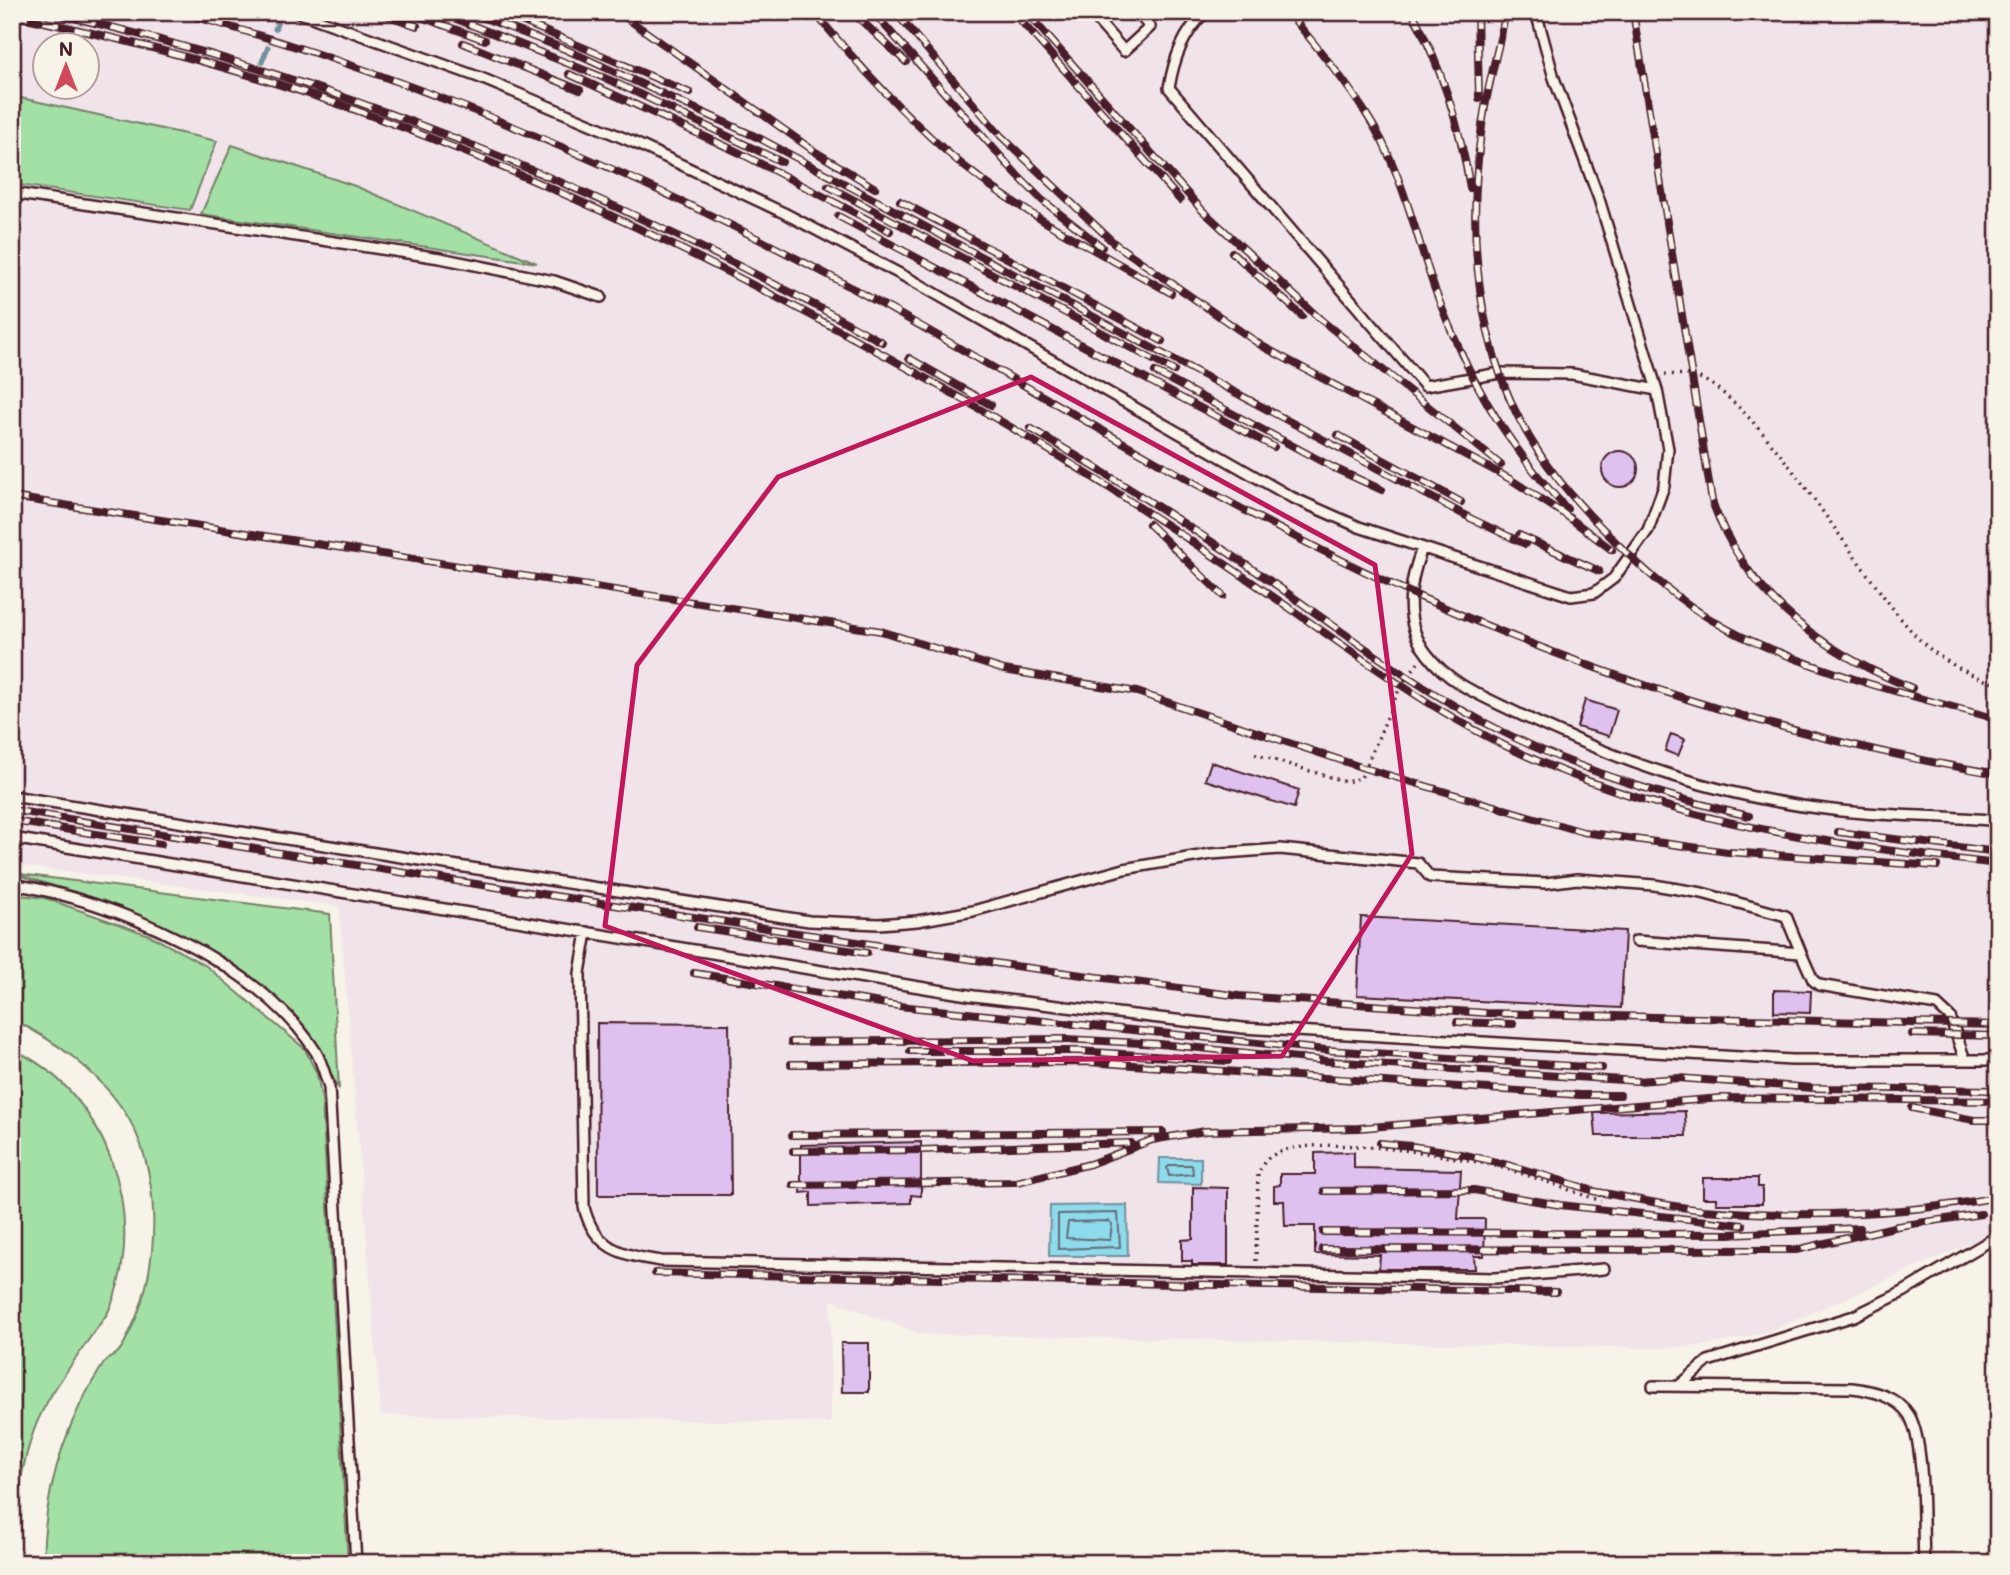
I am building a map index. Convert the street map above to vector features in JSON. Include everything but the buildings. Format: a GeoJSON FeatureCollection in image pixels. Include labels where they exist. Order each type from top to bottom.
{"type":"FeatureCollection","features":[{"type":"Feature","properties":{"kind":"lane"},"geometry":{"type":"LineString","coordinates":[[297,12],[481,78],[633,142],[784,213],[917,283],[1291,497],[1359,527],[1571,596],[1594,593],[1614,578],[1648,530],[1664,486],[1668,449],[1657,390],[1599,199],[1554,78],[1536,12]]}},
{"type":"Feature","properties":{"kind":"lane"},"geometry":{"type":"LineString","coordinates":[[1090,12],[1124,51],[1150,27],[1137,12]]}},
{"type":"Feature","properties":{"kind":"lane"},"geometry":{"type":"LineString","coordinates":[[1205,12],[1182,41],[1169,88],[1425,386],[1500,373],[1572,374],[1657,390]]}},
{"type":"Feature","properties":{"kind":"lane"},"geometry":{"type":"LineString","coordinates":[[12,193],[440,258],[554,281],[601,297]]}},
{"type":"Feature","properties":{"kind":"lane"},"geometry":{"type":"LineString","coordinates":[[1422,548],[1410,580],[1409,614],[1425,653],[1453,682],[1560,733],[1658,774],[1832,810],[1998,821]]}},
{"type":"Feature","properties":{"kind":"lane"},"geometry":{"type":"LineString","coordinates":[[12,796],[809,921],[879,924],[917,921],[973,911],[1124,869],[1211,854],[1280,849],[1418,863],[1430,877],[1546,884],[1577,879],[1654,885],[1702,893],[1786,916],[1813,980],[1819,985],[1937,1006],[1950,1017],[1965,1060]]}},
{"type":"Feature","properties":{"kind":"lane"},"geometry":{"type":"LineString","coordinates":[[12,838],[974,996],[1243,1028],[1792,1060],[1998,1060]]}},
{"type":"Feature","properties":{"kind":"lane"},"geometry":{"type":"LineString","coordinates":[[12,884],[75,897],[140,921],[220,963],[271,1003],[317,1054],[330,1087],[356,1563]]}},
{"type":"Feature","properties":{"kind":"lane"},"geometry":{"type":"LineString","coordinates":[[587,932],[580,974],[584,1207],[589,1226],[599,1240],[633,1257],[661,1261],[1494,1278],[1604,1269]]}},
{"type":"Feature","properties":{"kind":"lane"},"geometry":{"type":"LineString","coordinates":[[1636,941],[1801,953]]}},
{"type":"Feature","properties":{"kind":"lane"},"geometry":{"type":"LineString","coordinates":[[1679,1386],[1708,1361],[1854,1316],[1903,1292],[1998,1236]]}},
{"type":"Feature","properties":{"kind":"lane"},"geometry":{"type":"LineString","coordinates":[[1653,1386],[1852,1388],[1872,1390],[1892,1401],[1908,1413],[1916,1438],[1924,1563]]}},
{"type":"Feature","properties":{"kind":"path"},"geometry":{"type":"LineString","coordinates":[[1652,374],[1692,376],[1706,383],[1754,420],[1860,566],[1920,641],[1969,674],[1998,685]]}},
{"type":"Feature","properties":{"kind":"path"},"geometry":{"type":"LineString","coordinates":[[1255,754],[1346,782],[1355,782],[1361,778],[1401,685],[1425,653]]}},
{"type":"Feature","properties":{"kind":"path"},"geometry":{"type":"LineString","coordinates":[[1256,1273],[1258,1174],[1263,1163],[1274,1154],[1299,1146],[1357,1146],[1448,1157],[1500,1167],[1601,1201]]}},
{"type":"Feature","properties":{"kind":"highlighted area"},"geometry":{"type":"Polygon","coordinates":[[[1031,377],[1375,565],[1412,854],[1282,1056],[973,1061],[605,926],[637,665],[778,477],[1031,377]]]}},
{"type":"Feature","properties":{"kind":"shaded area"},"geometry":{"type":"Polygon","coordinates":[[[12,12],[1998,12],[1998,1231],[1769,1332],[1710,1345],[1664,1348],[920,1334],[831,1300],[831,1423],[381,1415],[339,906],[12,865],[12,12]]]}},
{"type":"Feature","properties":{"kind":"green space"},"geometry":{"type":"Polygon","coordinates":[[[12,96],[217,141],[190,210],[12,184],[12,96]]]}},
{"type":"Feature","properties":{"kind":"green space"},"geometry":{"type":"Polygon","coordinates":[[[232,145],[355,186],[537,263],[201,214],[232,145]]]}},
{"type":"Feature","properties":{"kind":"green space"},"geometry":{"type":"Polygon","coordinates":[[[12,873],[330,914],[339,1089],[312,1037],[289,1011],[216,953],[107,902],[12,873]]]}},
{"type":"Feature","properties":{"kind":"green space"},"geometry":{"type":"Polygon","coordinates":[[[12,894],[45,898],[149,935],[205,965],[305,1049],[317,1074],[322,1100],[348,1563],[43,1563],[47,1510],[59,1458],[67,1434],[90,1386],[105,1361],[123,1345],[142,1302],[152,1246],[153,1216],[151,1186],[145,1158],[135,1131],[122,1108],[99,1080],[73,1057],[12,1019],[12,894]]]}},
{"type":"Feature","properties":{"kind":"green space"},"geometry":{"type":"Polygon","coordinates":[[[12,1049],[45,1068],[72,1094],[95,1125],[111,1159],[121,1196],[124,1234],[121,1272],[110,1308],[52,1394],[34,1430],[18,1492],[12,1556],[12,1049]]]}},
{"type":"Feature","properties":{"kind":"water"},"geometry":{"type":"Polygon","coordinates":[[[1160,1158],[1201,1158],[1201,1184],[1159,1183],[1160,1158]]]}},
{"type":"Feature","properties":{"kind":"water"},"geometry":{"type":"Polygon","coordinates":[[[1127,1205],[1128,1256],[1049,1256],[1050,1206],[1127,1205]]]}},
{"type":"Feature","properties":{"kind":"waterway"},"geometry":{"type":"LineString","coordinates":[[275,29],[280,16]]}},
{"type":"Feature","properties":{"kind":"waterway"},"geometry":{"type":"LineString","coordinates":[[262,62],[268,47]]}},
{"type":"Feature","properties":{"kind":"railway"},"geometry":{"type":"LineString","coordinates":[[49,12],[158,39],[266,71],[477,147],[682,238],[783,288],[882,342]]}},
{"type":"Feature","properties":{"kind":"railway"},"geometry":{"type":"LineString","coordinates":[[178,12],[347,64],[430,94],[512,126],[674,197],[905,317],[1268,523],[1343,561],[1488,626],[1630,680],[1702,704],[1849,744],[1998,774]]}},
{"type":"Feature","properties":{"kind":"railway"},"geometry":{"type":"LineString","coordinates":[[378,12],[417,26]]}},
{"type":"Feature","properties":{"kind":"railway"},"geometry":{"type":"LineString","coordinates":[[407,12],[485,40]]}},
{"type":"Feature","properties":{"kind":"railway"},"geometry":{"type":"LineString","coordinates":[[439,12],[612,81],[782,162]]}},
{"type":"Feature","properties":{"kind":"railway"},"geometry":{"type":"LineString","coordinates":[[469,12],[567,50],[761,139],[1472,519],[1525,544]]}},
{"type":"Feature","properties":{"kind":"railway"},"geometry":{"type":"LineString","coordinates":[[500,12],[690,93]]}},
{"type":"Feature","properties":{"kind":"railway"},"geometry":{"type":"LineString","coordinates":[[618,12],[814,151],[875,188]]}},
{"type":"Feature","properties":{"kind":"railway"},"geometry":{"type":"LineString","coordinates":[[814,12],[894,101],[928,135],[972,172],[1055,228],[1171,293]]}},
{"type":"Feature","properties":{"kind":"railway"},"geometry":{"type":"LineString","coordinates":[[852,12],[906,62]]}},
{"type":"Feature","properties":{"kind":"railway"},"geometry":{"type":"LineString","coordinates":[[873,12],[1017,175],[1042,200],[1102,247]]}},
{"type":"Feature","properties":{"kind":"railway"},"geometry":{"type":"LineString","coordinates":[[895,12],[1001,136],[1114,243],[1262,346],[1510,479],[1567,516]]}},
{"type":"Feature","properties":{"kind":"railway"},"geometry":{"type":"LineString","coordinates":[[1013,12],[1180,200]]}},
{"type":"Feature","properties":{"kind":"railway"},"geometry":{"type":"LineString","coordinates":[[1026,12],[1202,210],[1320,319],[1501,465]]}},
{"type":"Feature","properties":{"kind":"railway"},"geometry":{"type":"LineString","coordinates":[[1288,12],[1350,90],[1382,141],[1404,194],[1446,319],[1473,378],[1505,432],[1544,484],[1567,509]]}},
{"type":"Feature","properties":{"kind":"railway"},"geometry":{"type":"LineString","coordinates":[[1412,12],[1432,54],[1448,98],[1461,142],[1470,188]]}},
{"type":"Feature","properties":{"kind":"railway"},"geometry":{"type":"LineString","coordinates":[[1477,12],[1479,98]]}},
{"type":"Feature","properties":{"kind":"railway"},"geometry":{"type":"LineString","coordinates":[[1506,12],[1482,126],[1477,167],[1476,251],[1480,293],[1500,374],[1516,412],[1543,459],[1595,521],[1635,560],[1685,602],[1722,626],[1772,650],[1835,673],[1998,719]]}},
{"type":"Feature","properties":{"kind":"railway"},"geometry":{"type":"LineString","coordinates":[[1633,12],[1712,501],[1726,535],[1766,592],[1791,616],[1847,657],[1912,688]]}},
{"type":"Feature","properties":{"kind":"railway"},"geometry":{"type":"LineString","coordinates":[[12,15],[188,57],[361,112],[521,175],[756,286],[1021,433],[1169,526],[1431,705],[1529,757],[1585,780],[1700,815],[1818,840],[1998,864]]}},
{"type":"Feature","properties":{"kind":"railway"},"geometry":{"type":"LineString","coordinates":[[463,43],[580,90]]}},
{"type":"Feature","properties":{"kind":"railway"},"geometry":{"type":"LineString","coordinates":[[569,74],[740,153],[890,231]]}},
{"type":"Feature","properties":{"kind":"railway"},"geometry":{"type":"LineString","coordinates":[[828,186],[1174,371]]}},
{"type":"Feature","properties":{"kind":"railway"},"geometry":{"type":"LineString","coordinates":[[900,201],[1162,341]]}},
{"type":"Feature","properties":{"kind":"railway"},"geometry":{"type":"LineString","coordinates":[[838,216],[1274,447]]}},
{"type":"Feature","properties":{"kind":"railway"},"geometry":{"type":"LineString","coordinates":[[1232,252],[1302,316]]}},
{"type":"Feature","properties":{"kind":"railway"},"geometry":{"type":"LineString","coordinates":[[909,358],[991,405]]}},
{"type":"Feature","properties":{"kind":"railway"},"geometry":{"type":"LineString","coordinates":[[1155,372],[1334,468],[1382,490]]}},
{"type":"Feature","properties":{"kind":"railway"},"geometry":{"type":"LineString","coordinates":[[1030,428],[1185,524],[1387,663],[1473,716],[1562,759],[1654,791],[1749,816]]}},
{"type":"Feature","properties":{"kind":"railway"},"geometry":{"type":"LineString","coordinates":[[1338,435],[1461,502]]}},
{"type":"Feature","properties":{"kind":"railway"},"geometry":{"type":"LineString","coordinates":[[12,497],[881,631],[1004,670],[1137,692],[1364,768],[1583,832],[1728,852],[1937,866]]}},
{"type":"Feature","properties":{"kind":"railway"},"geometry":{"type":"LineString","coordinates":[[1559,510],[1612,550]]}},
{"type":"Feature","properties":{"kind":"railway"},"geometry":{"type":"LineString","coordinates":[[1149,524],[1223,596]]}},
{"type":"Feature","properties":{"kind":"railway"},"geometry":{"type":"LineString","coordinates":[[1519,535],[1599,571]]}},
{"type":"Feature","properties":{"kind":"railway"},"geometry":{"type":"LineString","coordinates":[[12,810],[1015,966],[1239,996],[1486,1013],[1998,1025]]}},
{"type":"Feature","properties":{"kind":"railway"},"geometry":{"type":"LineString","coordinates":[[12,821],[161,844]]}},
{"type":"Feature","properties":{"kind":"railway"},"geometry":{"type":"LineString","coordinates":[[1838,832],[1998,852]]}},
{"type":"Feature","properties":{"kind":"railway"},"geometry":{"type":"LineString","coordinates":[[697,927],[867,953]]}},
{"type":"Feature","properties":{"kind":"railway"},"geometry":{"type":"LineString","coordinates":[[694,973],[899,1006],[1326,1050],[1602,1068]]}},
{"type":"Feature","properties":{"kind":"railway"},"geometry":{"type":"LineString","coordinates":[[1457,1022],[1513,1024]]}},
{"type":"Feature","properties":{"kind":"railway"},"geometry":{"type":"LineString","coordinates":[[1912,1034],[1998,1036]]}},
{"type":"Feature","properties":{"kind":"railway"},"geometry":{"type":"LineString","coordinates":[[791,1042],[1065,1039],[1160,1044],[1327,1061],[1638,1081],[1678,1078],[1813,1088],[1998,1090]]}},
{"type":"Feature","properties":{"kind":"railway"},"geometry":{"type":"LineString","coordinates":[[910,1051],[1078,1051],[1228,1061]]}},
{"type":"Feature","properties":{"kind":"railway"},"geometry":{"type":"LineString","coordinates":[[791,1064],[1088,1062],[1580,1095],[1620,1095]]}},
{"type":"Feature","properties":{"kind":"railway"},"geometry":{"type":"LineString","coordinates":[[793,1185],[1017,1182],[1090,1164],[1152,1140],[1205,1131],[1359,1128],[1721,1098],[1998,1101]]}},
{"type":"Feature","properties":{"kind":"railway"},"geometry":{"type":"LineString","coordinates":[[1912,1108],[1974,1120],[1998,1120]]}},
{"type":"Feature","properties":{"kind":"railway"},"geometry":{"type":"LineString","coordinates":[[792,1135],[1163,1132]]}},
{"type":"Feature","properties":{"kind":"railway"},"geometry":{"type":"LineString","coordinates":[[793,1151],[1131,1143]]}},
{"type":"Feature","properties":{"kind":"railway"},"geometry":{"type":"LineString","coordinates":[[1380,1143],[1438,1150],[1492,1161],[1600,1193]]}},
{"type":"Feature","properties":{"kind":"railway"},"geometry":{"type":"LineString","coordinates":[[1324,1191],[1474,1190],[1560,1205],[1743,1225]]}},
{"type":"Feature","properties":{"kind":"railway"},"geometry":{"type":"LineString","coordinates":[[1592,1191],[1703,1210],[1777,1214],[1888,1211],[1998,1197]]}},
{"type":"Feature","properties":{"kind":"railway"},"geometry":{"type":"LineString","coordinates":[[1322,1249],[1796,1250],[1898,1226],[1981,1214]]}},
{"type":"Feature","properties":{"kind":"railway"},"geometry":{"type":"LineString","coordinates":[[1323,1232],[1728,1234],[1860,1228]]}},
{"type":"Feature","properties":{"kind":"railway"},"geometry":{"type":"LineString","coordinates":[[655,1273],[1556,1292]]}}]}
